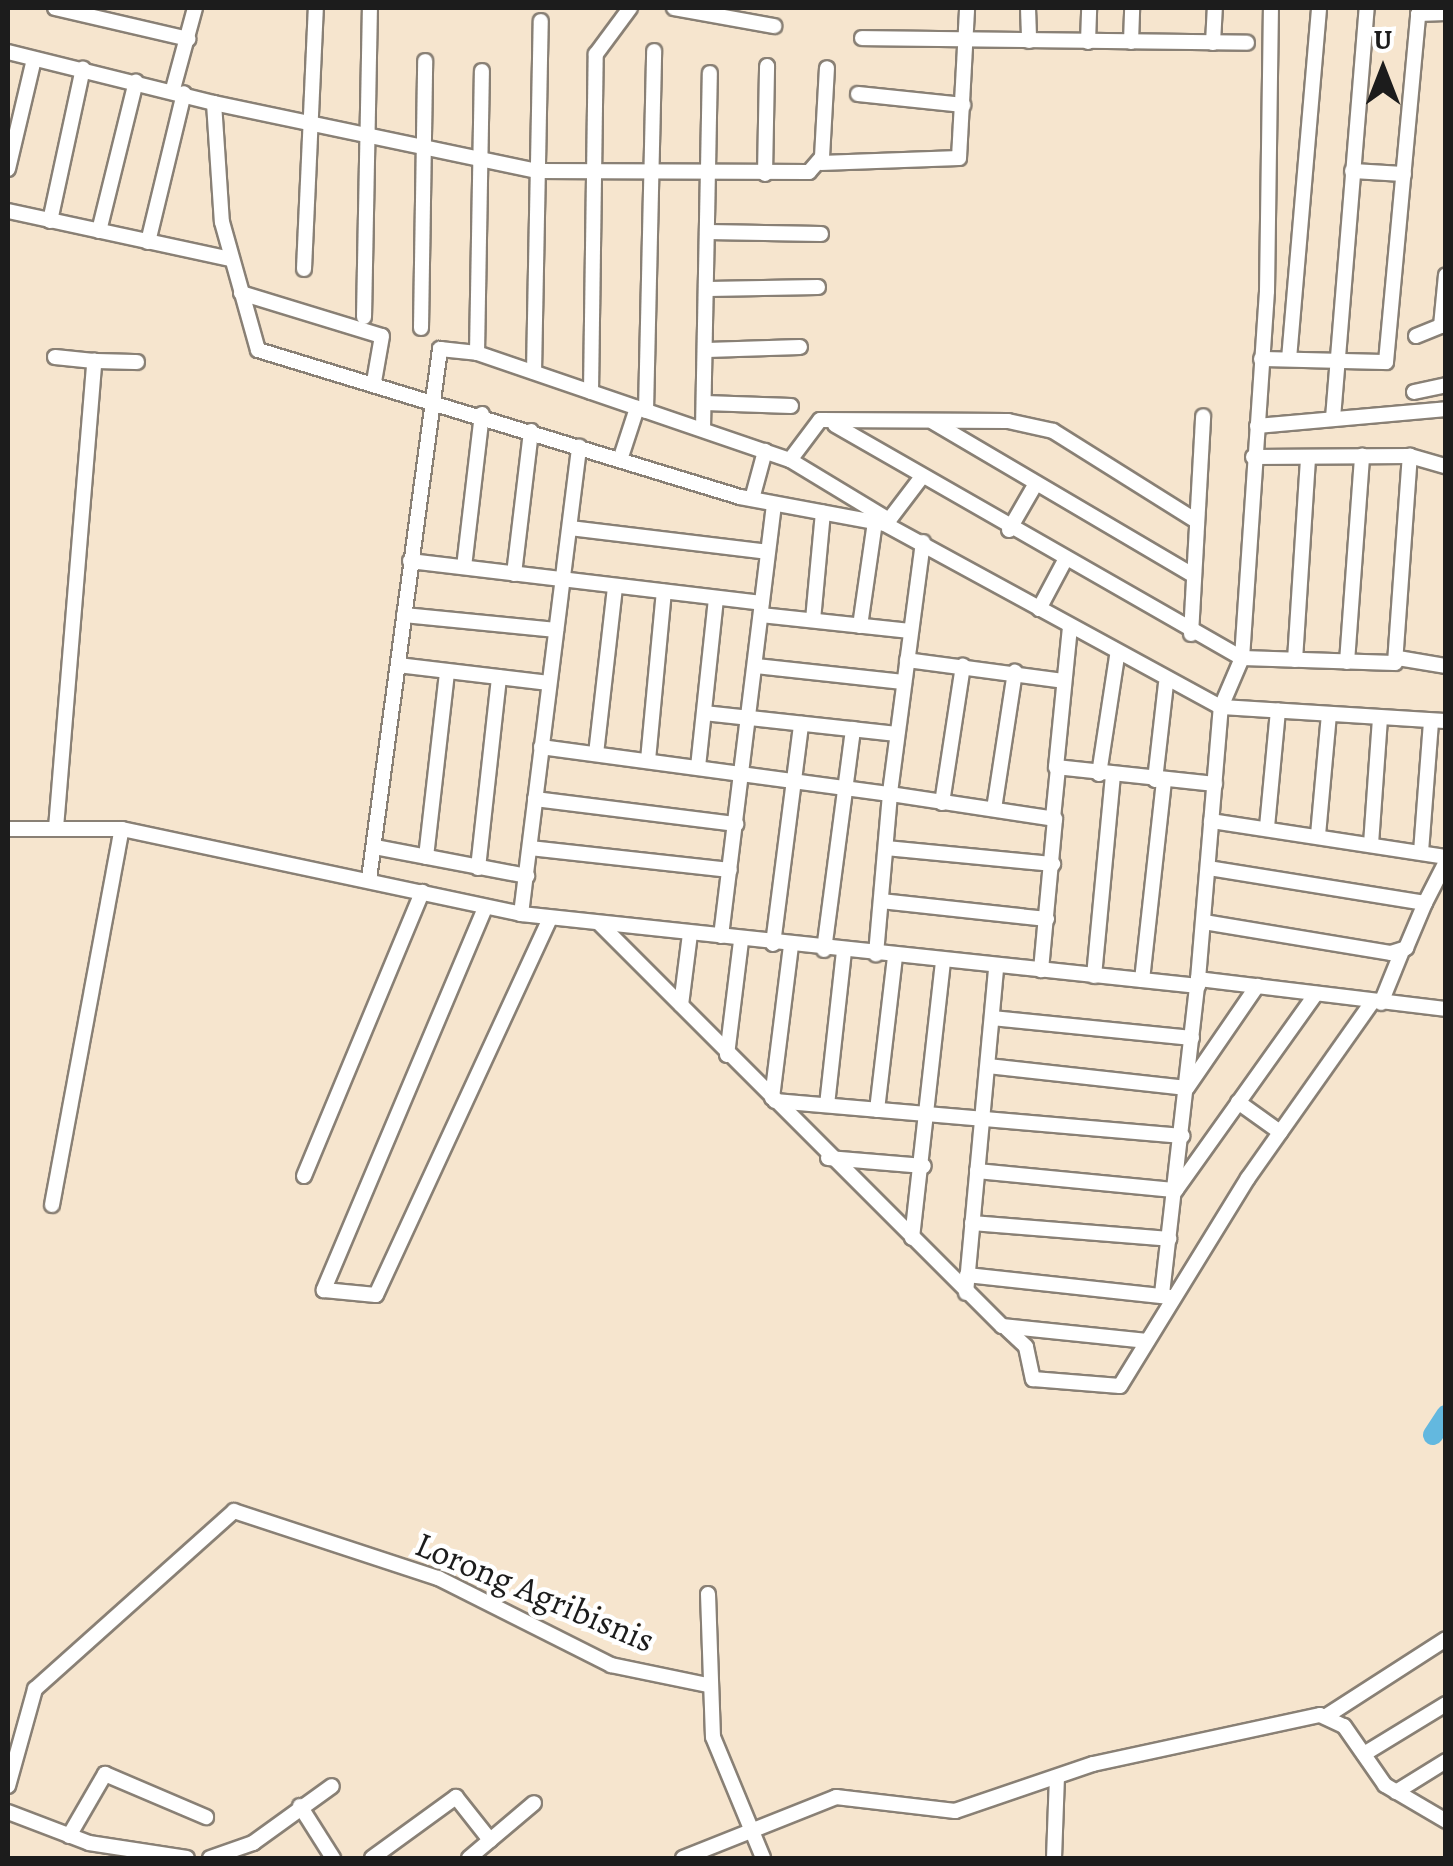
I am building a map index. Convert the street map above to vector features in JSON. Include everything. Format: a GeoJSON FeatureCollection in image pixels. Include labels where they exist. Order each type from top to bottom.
{"type":"FeatureCollection","features":[{"type":"Feature","properties":{"kind":"street"},"geometry":{"type":"LineString","coordinates":[[54,8],[188,39]]}},
{"type":"Feature","properties":{"kind":"street"},"geometry":{"type":"LineString","coordinates":[[148,242],[195,8]]}},
{"type":"Feature","properties":{"kind":"street"},"geometry":{"type":"LineString","coordinates":[[304,269],[300,127],[316,8]]}},
{"type":"Feature","properties":{"kind":"street"},"geometry":{"type":"LineString","coordinates":[[364,317],[370,8]]}},
{"type":"Feature","properties":{"kind":"street"},"geometry":{"type":"LineString","coordinates":[[591,392],[596,54],[630,8]]}},
{"type":"Feature","properties":{"kind":"street"},"geometry":{"type":"LineString","coordinates":[[674,8],[774,26]]}},
{"type":"Feature","properties":{"kind":"street"},"geometry":{"type":"LineString","coordinates":[[8,52],[179,91],[300,127],[538,171],[809,172],[821,162],[949,164],[964,147],[967,8]]}},
{"type":"Feature","properties":{"kind":"street"},"geometry":{"type":"LineString","coordinates":[[1028,8],[1028,41]]}},
{"type":"Feature","properties":{"kind":"street"},"geometry":{"type":"LineString","coordinates":[[1088,42],[1089,8]]}},
{"type":"Feature","properties":{"kind":"street"},"geometry":{"type":"LineString","coordinates":[[1132,8],[1132,42]]}},
{"type":"Feature","properties":{"kind":"street"},"geometry":{"type":"LineString","coordinates":[[1213,43],[1215,8]]}},
{"type":"Feature","properties":{"kind":"street"},"geometry":{"type":"LineString","coordinates":[[1168,1296],[1169,1238],[1204,922],[1221,707],[1242,658],[1260,359],[1271,8]]}},
{"type":"Feature","properties":{"kind":"street"},"geometry":{"type":"LineString","coordinates":[[1289,360],[1319,8]]}},
{"type":"Feature","properties":{"kind":"street"},"geometry":{"type":"LineString","coordinates":[[1333,418],[1367,8]]}},
{"type":"Feature","properties":{"kind":"street"},"geometry":{"type":"LineString","coordinates":[[1260,359],[1338,364],[1386,360],[1404,174],[1429,11]]}},
{"type":"Feature","properties":{"kind":"street"},"geometry":{"type":"LineString","coordinates":[[534,372],[542,21]]}},
{"type":"Feature","properties":{"kind":"street"},"geometry":{"type":"LineString","coordinates":[[862,38],[968,46],[1028,41],[1246,44]]}},
{"type":"Feature","properties":{"kind":"street"},"geometry":{"type":"LineString","coordinates":[[620,460],[642,410],[654,50]]}},
{"type":"Feature","properties":{"kind":"street"},"geometry":{"type":"LineString","coordinates":[[8,169],[34,59]]}},
{"type":"Feature","properties":{"kind":"street"},"geometry":{"type":"LineString","coordinates":[[420,328],[425,61]]}},
{"type":"Feature","properties":{"kind":"street"},"geometry":{"type":"LineString","coordinates":[[765,174],[766,66]]}},
{"type":"Feature","properties":{"kind":"street"},"geometry":{"type":"LineString","coordinates":[[821,162],[828,68]]}},
{"type":"Feature","properties":{"kind":"street"},"geometry":{"type":"LineString","coordinates":[[50,221],[83,69]]}},
{"type":"Feature","properties":{"kind":"street"},"geometry":{"type":"LineString","coordinates":[[477,353],[482,71]]}},
{"type":"Feature","properties":{"kind":"street"},"geometry":{"type":"LineString","coordinates":[[703,429],[710,74]]}},
{"type":"Feature","properties":{"kind":"street"},"geometry":{"type":"LineString","coordinates":[[98,231],[136,81]]}},
{"type":"Feature","properties":{"kind":"street"},"geometry":{"type":"LineString","coordinates":[[858,94],[963,106]]}},
{"type":"Feature","properties":{"kind":"street"},"geometry":{"type":"LineString","coordinates":[[222,105],[230,259],[258,350],[482,414],[752,500],[883,522]]}},
{"type":"Feature","properties":{"kind":"street"},"geometry":{"type":"LineString","coordinates":[[1352,171],[1404,174]]}},
{"type":"Feature","properties":{"kind":"street"},"geometry":{"type":"LineString","coordinates":[[8,211],[230,259]]}},
{"type":"Feature","properties":{"kind":"street"},"geometry":{"type":"LineString","coordinates":[[708,232],[821,234]]}},
{"type":"Feature","properties":{"kind":"street"},"geometry":{"type":"LineString","coordinates":[[1416,336],[1444,325],[1446,275]]}},
{"type":"Feature","properties":{"kind":"street"},"geometry":{"type":"LineString","coordinates":[[708,289],[818,288]]}},
{"type":"Feature","properties":{"kind":"street"},"geometry":{"type":"LineString","coordinates":[[241,293],[382,336],[374,382]]}},
{"type":"Feature","properties":{"kind":"street"},"geometry":{"type":"LineString","coordinates":[[707,350],[800,347]]}},
{"type":"Feature","properties":{"kind":"street"},"geometry":{"type":"LineString","coordinates":[[369,879],[437,352],[477,353],[790,460],[883,522],[1166,684],[1221,707],[1438,722],[1420,852]]}},
{"type":"Feature","properties":{"kind":"street"},"geometry":{"type":"LineString","coordinates":[[55,357],[137,362]]}},
{"type":"Feature","properties":{"kind":"street"},"geometry":{"type":"LineString","coordinates":[[56,828],[94,361]]}},
{"type":"Feature","properties":{"kind":"street"},"geometry":{"type":"LineString","coordinates":[[1414,392],[1446,385]]}},
{"type":"Feature","properties":{"kind":"street"},"geometry":{"type":"LineString","coordinates":[[705,404],[790,406]]}},
{"type":"Feature","properties":{"kind":"street"},"geometry":{"type":"LineString","coordinates":[[1257,426],[1446,408]]}},
{"type":"Feature","properties":{"kind":"street"},"geometry":{"type":"LineString","coordinates":[[464,567],[482,414]]}},
{"type":"Feature","properties":{"kind":"street"},"geometry":{"type":"LineString","coordinates":[[1191,634],[1203,416]]}},
{"type":"Feature","properties":{"kind":"street"},"geometry":{"type":"LineString","coordinates":[[790,460],[816,422],[835,425],[932,421],[1053,432],[1196,520]]}},
{"type":"Feature","properties":{"kind":"street"},"geometry":{"type":"LineString","coordinates":[[932,421],[1194,576]]}},
{"type":"Feature","properties":{"kind":"street"},"geometry":{"type":"LineString","coordinates":[[835,425],[1064,562],[1191,634],[1242,658],[1347,662],[1398,658],[1446,666]]}},
{"type":"Feature","properties":{"kind":"street"},"geometry":{"type":"LineString","coordinates":[[514,574],[532,430]]}},
{"type":"Feature","properties":{"kind":"street"},"geometry":{"type":"LineString","coordinates":[[521,914],[579,447]]}},
{"type":"Feature","properties":{"kind":"street"},"geometry":{"type":"LineString","coordinates":[[752,500],[765,450]]}},
{"type":"Feature","properties":{"kind":"street"},"geometry":{"type":"LineString","coordinates":[[1347,662],[1362,456]]}},
{"type":"Feature","properties":{"kind":"street"},"geometry":{"type":"LineString","coordinates":[[1253,457],[1410,456],[1446,466]]}},
{"type":"Feature","properties":{"kind":"street"},"geometry":{"type":"LineString","coordinates":[[1398,658],[1410,456]]}},
{"type":"Feature","properties":{"kind":"street"},"geometry":{"type":"LineString","coordinates":[[1295,660],[1308,457]]}},
{"type":"Feature","properties":{"kind":"street"},"geometry":{"type":"LineString","coordinates":[[860,626],[883,522],[921,478]]}},
{"type":"Feature","properties":{"kind":"street"},"geometry":{"type":"LineString","coordinates":[[1009,530],[1035,485]]}},
{"type":"Feature","properties":{"kind":"street"},"geometry":{"type":"LineString","coordinates":[[720,936],[744,772],[774,504]]}},
{"type":"Feature","properties":{"kind":"street"},"geometry":{"type":"LineString","coordinates":[[813,620],[823,512]]}},
{"type":"Feature","properties":{"kind":"street"},"geometry":{"type":"LineString","coordinates":[[570,528],[767,552]]}},
{"type":"Feature","properties":{"kind":"street"},"geometry":{"type":"LineString","coordinates":[[876,954],[890,794],[923,542]]}},
{"type":"Feature","properties":{"kind":"street"},"geometry":{"type":"LineString","coordinates":[[410,561],[716,598],[813,620],[910,631]]}},
{"type":"Feature","properties":{"kind":"street"},"geometry":{"type":"LineString","coordinates":[[1038,609],[1064,562]]}},
{"type":"Feature","properties":{"kind":"street"},"geometry":{"type":"LineString","coordinates":[[596,754],[615,586]]}},
{"type":"Feature","properties":{"kind":"street"},"geometry":{"type":"LineString","coordinates":[[648,760],[664,592]]}},
{"type":"Feature","properties":{"kind":"street"},"geometry":{"type":"LineString","coordinates":[[698,767],[716,598]]}},
{"type":"Feature","properties":{"kind":"street"},"geometry":{"type":"LineString","coordinates":[[404,614],[556,630]]}},
{"type":"Feature","properties":{"kind":"street"},"geometry":{"type":"LineString","coordinates":[[1041,970],[1053,864],[1053,818],[1070,627]]}},
{"type":"Feature","properties":{"kind":"street"},"geometry":{"type":"LineString","coordinates":[[1094,976],[1117,656]]}},
{"type":"Feature","properties":{"kind":"street"},"geometry":{"type":"LineString","coordinates":[[907,660],[1064,681]]}},
{"type":"Feature","properties":{"kind":"street"},"geometry":{"type":"LineString","coordinates":[[398,665],[549,683]]}},
{"type":"Feature","properties":{"kind":"street"},"geometry":{"type":"LineString","coordinates":[[756,666],[904,682]]}},
{"type":"Feature","properties":{"kind":"street"},"geometry":{"type":"LineString","coordinates":[[942,802],[963,666]]}},
{"type":"Feature","properties":{"kind":"street"},"geometry":{"type":"LineString","coordinates":[[426,857],[447,672]]}},
{"type":"Feature","properties":{"kind":"street"},"geometry":{"type":"LineString","coordinates":[[994,809],[1015,672]]}},
{"type":"Feature","properties":{"kind":"street"},"geometry":{"type":"LineString","coordinates":[[478,868],[499,677]]}},
{"type":"Feature","properties":{"kind":"street"},"geometry":{"type":"LineString","coordinates":[[1142,980],[1166,684]]}},
{"type":"Feature","properties":{"kind":"street"},"geometry":{"type":"LineString","coordinates":[[1267,826],[1278,711]]}},
{"type":"Feature","properties":{"kind":"street"},"geometry":{"type":"LineString","coordinates":[[704,712],[898,734]]}},
{"type":"Feature","properties":{"kind":"street"},"geometry":{"type":"LineString","coordinates":[[1318,835],[1329,715]]}},
{"type":"Feature","properties":{"kind":"street"},"geometry":{"type":"LineString","coordinates":[[1371,844],[1380,719]]}},
{"type":"Feature","properties":{"kind":"street"},"geometry":{"type":"LineString","coordinates":[[772,944],[800,724]]}},
{"type":"Feature","properties":{"kind":"street"},"geometry":{"type":"LineString","coordinates":[[824,950],[853,729]]}},
{"type":"Feature","properties":{"kind":"street"},"geometry":{"type":"LineString","coordinates":[[542,747],[744,772],[1053,818]]}},
{"type":"Feature","properties":{"kind":"street"},"geometry":{"type":"LineString","coordinates":[[1058,768],[1215,784]]}},
{"type":"Feature","properties":{"kind":"street"},"geometry":{"type":"LineString","coordinates":[[535,798],[736,824]]}},
{"type":"Feature","properties":{"kind":"street"},"geometry":{"type":"LineString","coordinates":[[599,922],[828,1158],[1025,1346],[1033,1379],[1112,1390],[1147,1341],[1168,1296],[1280,1132],[1377,1003],[1446,860],[1420,852],[1267,826],[1211,821]]}},
{"type":"Feature","properties":{"kind":"street"},"geometry":{"type":"LineString","coordinates":[[52,1205],[122,828]]}},
{"type":"Feature","properties":{"kind":"street"},"geometry":{"type":"LineString","coordinates":[[8,829],[122,828],[369,879],[485,908],[550,918],[824,950],[1142,980],[1258,986],[1446,1009]]}},
{"type":"Feature","properties":{"kind":"street"},"geometry":{"type":"LineString","coordinates":[[375,847],[527,876]]}},
{"type":"Feature","properties":{"kind":"street"},"geometry":{"type":"LineString","coordinates":[[530,848],[730,870]]}},
{"type":"Feature","properties":{"kind":"street"},"geometry":{"type":"LineString","coordinates":[[886,848],[1053,864]]}},
{"type":"Feature","properties":{"kind":"street"},"geometry":{"type":"LineString","coordinates":[[1208,868],[1425,904]]}},
{"type":"Feature","properties":{"kind":"street"},"geometry":{"type":"LineString","coordinates":[[304,1176],[422,892]]}},
{"type":"Feature","properties":{"kind":"street"},"geometry":{"type":"LineString","coordinates":[[881,901],[1047,919]]}},
{"type":"Feature","properties":{"kind":"street"},"geometry":{"type":"LineString","coordinates":[[485,908],[324,1290],[376,1295],[550,918]]}},
{"type":"Feature","properties":{"kind":"street"},"geometry":{"type":"LineString","coordinates":[[1204,922],[1402,951]]}},
{"type":"Feature","properties":{"kind":"street"},"geometry":{"type":"LineString","coordinates":[[682,1005],[690,934]]}},
{"type":"Feature","properties":{"kind":"street"},"geometry":{"type":"LineString","coordinates":[[726,1054],[741,941]]}},
{"type":"Feature","properties":{"kind":"street"},"geometry":{"type":"LineString","coordinates":[[774,1100],[791,946]]}},
{"type":"Feature","properties":{"kind":"street"},"geometry":{"type":"LineString","coordinates":[[827,1106],[844,952]]}},
{"type":"Feature","properties":{"kind":"street"},"geometry":{"type":"LineString","coordinates":[[877,1110],[895,957]]}},
{"type":"Feature","properties":{"kind":"street"},"geometry":{"type":"LineString","coordinates":[[912,1238],[931,1116],[943,962]]}},
{"type":"Feature","properties":{"kind":"street"},"geometry":{"type":"LineString","coordinates":[[966,1293],[996,967]]}},
{"type":"Feature","properties":{"kind":"street"},"geometry":{"type":"LineString","coordinates":[[1187,1088],[1258,986]]}},
{"type":"Feature","properties":{"kind":"street"},"geometry":{"type":"LineString","coordinates":[[1176,1190],[1316,994]]}},
{"type":"Feature","properties":{"kind":"street"},"geometry":{"type":"LineString","coordinates":[[992,1018],[1192,1038]]}},
{"type":"Feature","properties":{"kind":"street"},"geometry":{"type":"LineString","coordinates":[[988,1066],[1187,1088]]}},
{"type":"Feature","properties":{"kind":"street"},"geometry":{"type":"LineString","coordinates":[[774,1100],[1182,1136]]}},
{"type":"Feature","properties":{"kind":"street"},"geometry":{"type":"LineString","coordinates":[[1238,1102],[1280,1132]]}},
{"type":"Feature","properties":{"kind":"street"},"geometry":{"type":"LineString","coordinates":[[828,1158],[924,1166]]}},
{"type":"Feature","properties":{"kind":"street"},"geometry":{"type":"LineString","coordinates":[[977,1171],[1176,1190]]}},
{"type":"Feature","properties":{"kind":"street"},"geometry":{"type":"LineString","coordinates":[[972,1223],[1169,1238]]}},
{"type":"Feature","properties":{"kind":"street"},"geometry":{"type":"LineString","coordinates":[[967,1275],[1168,1296]]}},
{"type":"Feature","properties":{"kind":"street"},"geometry":{"type":"LineString","coordinates":[[1007,1329],[1147,1341]]}},
{"type":"Feature","properties":{"kind":"street","name":"Lorong Agribisnis"},"geometry":{"type":"LineString","coordinates":[[8,1786],[35,1689],[234,1511],[438,1578],[611,1665],[708,1685]]}},
{"type":"Feature","properties":{"kind":"street"},"geometry":{"type":"LineString","coordinates":[[708,1594],[708,1685],[719,1760],[749,1835],[763,1858]]}},
{"type":"Feature","properties":{"kind":"street"},"geometry":{"type":"LineString","coordinates":[[683,1858],[749,1835],[836,1797],[942,1812],[1057,1776],[1328,1715],[1446,1639]]}},
{"type":"Feature","properties":{"kind":"street"},"geometry":{"type":"LineString","coordinates":[[1364,1754],[1446,1704]]}},
{"type":"Feature","properties":{"kind":"street"},"geometry":{"type":"LineString","coordinates":[[1328,1715],[1396,1792],[1446,1822]]}},
{"type":"Feature","properties":{"kind":"street"},"geometry":{"type":"LineString","coordinates":[[1396,1792],[1446,1760]]}},
{"type":"Feature","properties":{"kind":"street"},"geometry":{"type":"LineString","coordinates":[[69,1836],[106,1774],[206,1817]]}},
{"type":"Feature","properties":{"kind":"street"},"geometry":{"type":"LineString","coordinates":[[1054,1858],[1057,1776]]}},
{"type":"Feature","properties":{"kind":"street"},"geometry":{"type":"LineString","coordinates":[[210,1858],[253,1843],[332,1786]]}},
{"type":"Feature","properties":{"kind":"street"},"geometry":{"type":"LineString","coordinates":[[372,1858],[459,1796],[490,1840]]}},
{"type":"Feature","properties":{"kind":"street"},"geometry":{"type":"LineString","coordinates":[[469,1858],[534,1804]]}},
{"type":"Feature","properties":{"kind":"street"},"geometry":{"type":"LineString","coordinates":[[300,1806],[334,1858]]}},
{"type":"Feature","properties":{"kind":"street"},"geometry":{"type":"LineString","coordinates":[[8,1812],[69,1836],[187,1858]]}},
{"type":"Feature","properties":{"kind":"waterway"},"geometry":{"type":"LineString","coordinates":[[1433,1435],[1446,1415]]}}]}
